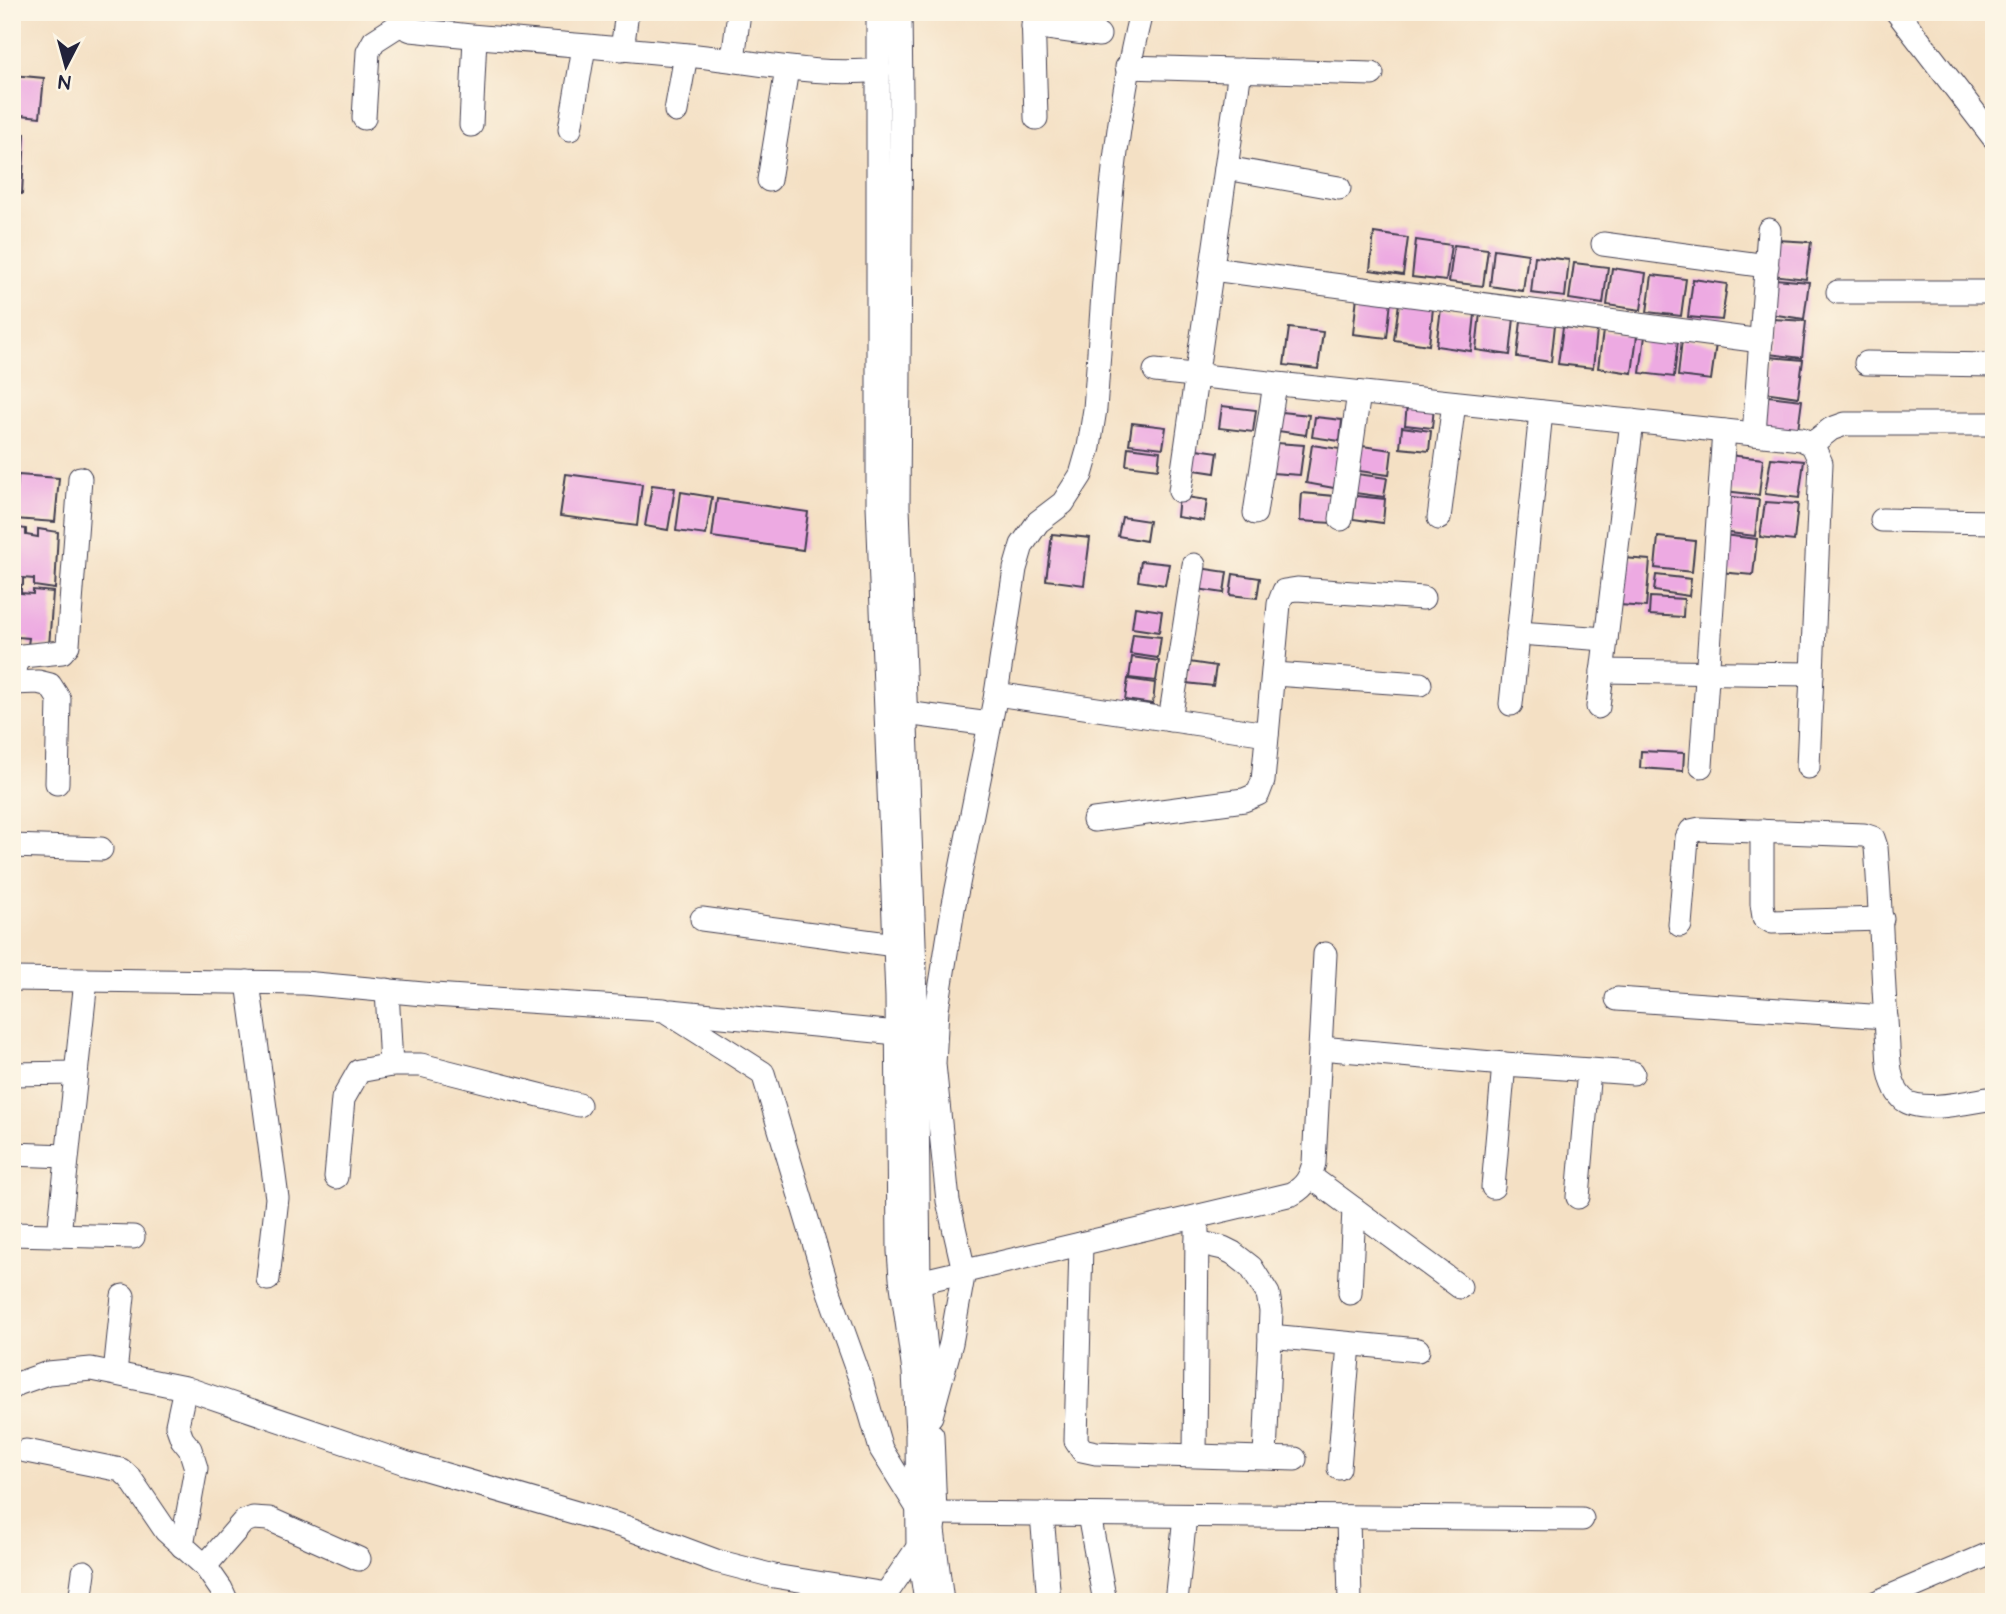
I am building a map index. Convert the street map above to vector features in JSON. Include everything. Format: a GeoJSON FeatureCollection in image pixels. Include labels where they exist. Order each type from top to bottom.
{"type":"FeatureCollection","features":[{"type":"Feature","properties":{"kind":"street"},"geometry":{"type":"LineString","coordinates":[[622,50],[627,12]]}},
{"type":"Feature","properties":{"kind":"street"},"geometry":{"type":"LineString","coordinates":[[733,60],[739,12]]}},
{"type":"Feature","properties":{"kind":"street"},"geometry":{"type":"LineString","coordinates":[[878,12],[878,505],[895,944],[901,1278],[914,1372],[926,1525],[942,1602]]}},
{"type":"Feature","properties":{"kind":"street"},"geometry":{"type":"LineString","coordinates":[[900,12],[898,507],[916,998],[919,1282],[931,1416],[926,1602]]}},
{"type":"Feature","properties":{"kind":"street"},"geometry":{"type":"LineString","coordinates":[[931,1416],[951,1343],[964,1271],[948,1201],[934,1064],[937,1009],[953,909],[996,694],[1015,569],[1022,545],[1038,522],[1063,503],[1081,475],[1089,447],[1095,409],[1114,159],[1128,67],[1140,12]]}},
{"type":"Feature","properties":{"kind":"street"},"geometry":{"type":"LineString","coordinates":[[1897,12],[1994,138]]}},
{"type":"Feature","properties":{"kind":"street"},"geometry":{"type":"LineString","coordinates":[[364,118],[368,52],[374,41],[399,19],[411,30],[475,37],[686,55],[787,69],[850,73],[879,70]]}},
{"type":"Feature","properties":{"kind":"street"},"geometry":{"type":"LineString","coordinates":[[1035,118],[1033,19],[1099,35]]}},
{"type":"Feature","properties":{"kind":"street"},"geometry":{"type":"LineString","coordinates":[[471,125],[475,37]]}},
{"type":"Feature","properties":{"kind":"street"},"geometry":{"type":"LineString","coordinates":[[570,129],[584,47]]}},
{"type":"Feature","properties":{"kind":"street"},"geometry":{"type":"LineString","coordinates":[[676,111],[686,55]]}},
{"type":"Feature","properties":{"kind":"street"},"geometry":{"type":"LineString","coordinates":[[1128,67],[1372,74]]}},
{"type":"Feature","properties":{"kind":"street"},"geometry":{"type":"LineString","coordinates":[[769,180],[787,69]]}},
{"type":"Feature","properties":{"kind":"street"},"geometry":{"type":"LineString","coordinates":[[1180,491],[1240,70]]}},
{"type":"Feature","properties":{"kind":"street"},"geometry":{"type":"LineString","coordinates":[[1226,168],[1339,188]]}},
{"type":"Feature","properties":{"kind":"street"},"geometry":{"type":"LineString","coordinates":[[1755,434],[1769,230]]}},
{"type":"Feature","properties":{"kind":"street"},"geometry":{"type":"LineString","coordinates":[[1603,244],[1767,266]]}},
{"type":"Feature","properties":{"kind":"street"},"geometry":{"type":"LineString","coordinates":[[1212,269],[1761,341]]}},
{"type":"Feature","properties":{"kind":"street"},"geometry":{"type":"LineString","coordinates":[[1838,292],[1994,292]]}},
{"type":"Feature","properties":{"kind":"street"},"geometry":{"type":"LineString","coordinates":[[1866,363],[1994,365]]}},
{"type":"Feature","properties":{"kind":"street"},"geometry":{"type":"LineString","coordinates":[[1155,371],[1801,439],[1812,444],[1821,463],[1808,767]]}},
{"type":"Feature","properties":{"kind":"street"},"geometry":{"type":"LineString","coordinates":[[1255,513],[1275,384]]}},
{"type":"Feature","properties":{"kind":"street"},"geometry":{"type":"LineString","coordinates":[[1341,519],[1359,393]]}},
{"type":"Feature","properties":{"kind":"street"},"geometry":{"type":"LineString","coordinates":[[1439,518],[1454,403]]}},
{"type":"Feature","properties":{"kind":"street"},"geometry":{"type":"LineString","coordinates":[[1511,704],[1541,412]]}},
{"type":"Feature","properties":{"kind":"street"},"geometry":{"type":"LineString","coordinates":[[1598,707],[1632,421]]}},
{"type":"Feature","properties":{"kind":"street"},"geometry":{"type":"LineString","coordinates":[[1812,444],[1831,429],[1845,424],[1994,424]]}},
{"type":"Feature","properties":{"kind":"street"},"geometry":{"type":"LineString","coordinates":[[1701,766],[1724,431]]}},
{"type":"Feature","properties":{"kind":"street"},"geometry":{"type":"LineString","coordinates":[[57,783],[59,699],[50,685],[13,682],[15,664],[22,656],[62,652],[68,645],[80,478]]}},
{"type":"Feature","properties":{"kind":"street"},"geometry":{"type":"LineString","coordinates":[[1882,520],[1994,522]]}},
{"type":"Feature","properties":{"kind":"street"},"geometry":{"type":"LineString","coordinates":[[1170,720],[1194,565]]}},
{"type":"Feature","properties":{"kind":"street"},"geometry":{"type":"LineString","coordinates":[[1094,820],[1244,800],[1258,794],[1263,780],[1279,604],[1284,591],[1297,589],[1423,598]]}},
{"type":"Feature","properties":{"kind":"street"},"geometry":{"type":"LineString","coordinates":[[1518,633],[1606,639]]}},
{"type":"Feature","properties":{"kind":"street"},"geometry":{"type":"LineString","coordinates":[[1602,671],[1812,674]]}},
{"type":"Feature","properties":{"kind":"street"},"geometry":{"type":"LineString","coordinates":[[1274,674],[1420,684]]}},
{"type":"Feature","properties":{"kind":"street"},"geometry":{"type":"LineString","coordinates":[[996,694],[1266,734]]}},
{"type":"Feature","properties":{"kind":"street"},"geometry":{"type":"LineString","coordinates":[[905,713],[990,724]]}},
{"type":"Feature","properties":{"kind":"street"},"geometry":{"type":"LineString","coordinates":[[1680,925],[1688,838],[1691,831],[1762,831],[1864,835],[1872,838],[1876,846],[1886,1017],[1894,1087],[1904,1100],[1916,1106],[1931,1107],[1994,1098]]}},
{"type":"Feature","properties":{"kind":"street"},"geometry":{"type":"LineString","coordinates":[[1762,831],[1764,917],[1772,922],[1882,919]]}},
{"type":"Feature","properties":{"kind":"street"},"geometry":{"type":"LineString","coordinates":[[12,846],[101,849]]}},
{"type":"Feature","properties":{"kind":"street"},"geometry":{"type":"LineString","coordinates":[[702,919],[895,944]]}},
{"type":"Feature","properties":{"kind":"street"},"geometry":{"type":"LineString","coordinates":[[919,1282],[1292,1194],[1304,1187],[1311,1177],[1314,1163],[1325,954]]}},
{"type":"Feature","properties":{"kind":"street"},"geometry":{"type":"LineString","coordinates":[[12,979],[304,983],[433,995],[664,1010],[897,1033]]}},
{"type":"Feature","properties":{"kind":"street"},"geometry":{"type":"LineString","coordinates":[[59,1235],[86,980]]}},
{"type":"Feature","properties":{"kind":"street"},"geometry":{"type":"LineString","coordinates":[[248,982],[277,1198],[268,1279]]}},
{"type":"Feature","properties":{"kind":"street"},"geometry":{"type":"LineString","coordinates":[[387,990],[391,1065]]}},
{"type":"Feature","properties":{"kind":"street"},"geometry":{"type":"LineString","coordinates":[[1617,999],[1886,1017]]}},
{"type":"Feature","properties":{"kind":"street"},"geometry":{"type":"LineString","coordinates":[[664,1010],[763,1073],[828,1289],[861,1381],[881,1449],[926,1525]]}},
{"type":"Feature","properties":{"kind":"street"},"geometry":{"type":"LineString","coordinates":[[1320,1048],[1633,1073]]}},
{"type":"Feature","properties":{"kind":"street"},"geometry":{"type":"LineString","coordinates":[[1493,1187],[1503,1064]]}},
{"type":"Feature","properties":{"kind":"street"},"geometry":{"type":"LineString","coordinates":[[336,1177],[343,1099],[359,1071],[391,1065],[421,1065],[579,1105]]}},
{"type":"Feature","properties":{"kind":"street"},"geometry":{"type":"LineString","coordinates":[[1578,1197],[1588,1070]]}},
{"type":"Feature","properties":{"kind":"street"},"geometry":{"type":"LineString","coordinates":[[12,1074],[75,1073]]}},
{"type":"Feature","properties":{"kind":"street"},"geometry":{"type":"LineString","coordinates":[[12,1154],[67,1156]]}},
{"type":"Feature","properties":{"kind":"street"},"geometry":{"type":"LineString","coordinates":[[1311,1177],[1460,1287]]}},
{"type":"Feature","properties":{"kind":"street"},"geometry":{"type":"LineString","coordinates":[[1349,1293],[1354,1209]]}},
{"type":"Feature","properties":{"kind":"street"},"geometry":{"type":"LineString","coordinates":[[1195,1455],[1196,1216]]}},
{"type":"Feature","properties":{"kind":"street"},"geometry":{"type":"LineString","coordinates":[[12,1234],[133,1237]]}},
{"type":"Feature","properties":{"kind":"street"},"geometry":{"type":"LineString","coordinates":[[1197,1242],[1233,1253],[1251,1268],[1268,1294],[1271,1311],[1265,1457]]}},
{"type":"Feature","properties":{"kind":"street"},"geometry":{"type":"LineString","coordinates":[[1081,1244],[1076,1441],[1082,1450],[1097,1453],[1295,1459]]}},
{"type":"Feature","properties":{"kind":"street"},"geometry":{"type":"LineString","coordinates":[[115,1373],[123,1296]]}},
{"type":"Feature","properties":{"kind":"street"},"geometry":{"type":"LineString","coordinates":[[1270,1336],[1418,1350]]}},
{"type":"Feature","properties":{"kind":"street"},"geometry":{"type":"LineString","coordinates":[[1339,1468],[1349,1344]]}},
{"type":"Feature","properties":{"kind":"street"},"geometry":{"type":"LineString","coordinates":[[12,1388],[48,1373],[91,1369],[186,1388],[405,1463],[625,1527],[716,1561],[774,1576],[884,1598],[926,1525]]}},
{"type":"Feature","properties":{"kind":"street"},"geometry":{"type":"LineString","coordinates":[[182,1546],[196,1468],[177,1425],[186,1388]]}},
{"type":"Feature","properties":{"kind":"street"},"geometry":{"type":"LineString","coordinates":[[26,1451],[121,1470],[134,1483],[166,1531],[205,1566],[227,1602]]}},
{"type":"Feature","properties":{"kind":"street"},"geometry":{"type":"LineString","coordinates":[[926,1525],[1042,1514],[1581,1519]]}},
{"type":"Feature","properties":{"kind":"street"},"geometry":{"type":"LineString","coordinates":[[1042,1514],[1049,1602]]}},
{"type":"Feature","properties":{"kind":"street"},"geometry":{"type":"LineString","coordinates":[[1089,1515],[1105,1602]]}},
{"type":"Feature","properties":{"kind":"street"},"geometry":{"type":"LineString","coordinates":[[1175,1602],[1185,1516]]}},
{"type":"Feature","properties":{"kind":"street"},"geometry":{"type":"LineString","coordinates":[[1348,1517],[1350,1602]]}},
{"type":"Feature","properties":{"kind":"street"},"geometry":{"type":"LineString","coordinates":[[205,1566],[243,1522],[253,1518],[269,1519],[359,1559]]}},
{"type":"Feature","properties":{"kind":"street"},"geometry":{"type":"LineString","coordinates":[[1877,1602],[1994,1552]]}},
{"type":"Feature","properties":{"kind":"street"},"geometry":{"type":"LineString","coordinates":[[80,1602],[84,1572]]}},
{"type":"Feature","properties":{"kind":"building"},"geometry":{"type":"Polygon","coordinates":[[[12,75],[44,78],[40,117],[12,114],[12,75]]]}},
{"type":"Feature","properties":{"kind":"building"},"geometry":{"type":"Polygon","coordinates":[[[12,133],[25,134],[22,194],[12,193],[12,133]]]}},
{"type":"Feature","properties":{"kind":"building"},"geometry":{"type":"Polygon","coordinates":[[[1374,233],[1408,238],[1403,275],[1370,270],[1374,233]]]}},
{"type":"Feature","properties":{"kind":"building"},"geometry":{"type":"Polygon","coordinates":[[[1416,240],[1451,245],[1446,281],[1412,277],[1416,240]]]}},
{"type":"Feature","properties":{"kind":"building"},"geometry":{"type":"Polygon","coordinates":[[[1777,240],[1811,242],[1806,279],[1772,275],[1777,240]]]}},
{"type":"Feature","properties":{"kind":"building"},"geometry":{"type":"Polygon","coordinates":[[[1454,245],[1488,249],[1483,286],[1449,282],[1454,245]]]}},
{"type":"Feature","properties":{"kind":"building"},"geometry":{"type":"Polygon","coordinates":[[[1494,249],[1528,254],[1523,291],[1490,286],[1494,249]]]}},
{"type":"Feature","properties":{"kind":"building"},"geometry":{"type":"Polygon","coordinates":[[[1535,256],[1569,260],[1565,297],[1531,293],[1535,256]]]}},
{"type":"Feature","properties":{"kind":"building"},"geometry":{"type":"Polygon","coordinates":[[[1574,263],[1608,267],[1603,304],[1569,299],[1574,263]]]}},
{"type":"Feature","properties":{"kind":"building"},"geometry":{"type":"Polygon","coordinates":[[[1612,268],[1646,273],[1641,310],[1607,305],[1612,268]]]}},
{"type":"Feature","properties":{"kind":"building"},"geometry":{"type":"Polygon","coordinates":[[[1652,275],[1686,279],[1681,316],[1647,312],[1652,275]]]}},
{"type":"Feature","properties":{"kind":"building"},"geometry":{"type":"Polygon","coordinates":[[[1693,279],[1727,284],[1722,320],[1688,317],[1693,279]]]}},
{"type":"Feature","properties":{"kind":"building"},"geometry":{"type":"Polygon","coordinates":[[[1775,279],[1809,282],[1804,319],[1770,314],[1775,279]]]}},
{"type":"Feature","properties":{"kind":"building"},"geometry":{"type":"Polygon","coordinates":[[[1357,296],[1391,301],[1387,338],[1353,334],[1357,296]]]}},
{"type":"Feature","properties":{"kind":"building"},"geometry":{"type":"Polygon","coordinates":[[[1399,303],[1433,308],[1429,345],[1394,340],[1399,303]]]}},
{"type":"Feature","properties":{"kind":"building"},"geometry":{"type":"Polygon","coordinates":[[[1441,309],[1475,314],[1471,351],[1436,346],[1441,309]]]}},
{"type":"Feature","properties":{"kind":"building"},"geometry":{"type":"Polygon","coordinates":[[[1480,313],[1514,318],[1510,355],[1476,350],[1480,313]]]}},
{"type":"Feature","properties":{"kind":"building"},"geometry":{"type":"Polygon","coordinates":[[[1773,319],[1806,321],[1802,358],[1768,354],[1773,319]]]}},
{"type":"Feature","properties":{"kind":"building"},"geometry":{"type":"Polygon","coordinates":[[[1521,321],[1555,325],[1551,362],[1517,357],[1521,321]]]}},
{"type":"Feature","properties":{"kind":"building"},"geometry":{"type":"Polygon","coordinates":[[[1563,327],[1597,331],[1593,368],[1558,364],[1563,327]]]}},
{"type":"Feature","properties":{"kind":"building"},"geometry":{"type":"Polygon","coordinates":[[[1289,328],[1323,332],[1318,369],[1284,365],[1289,328]]]}},
{"type":"Feature","properties":{"kind":"building"},"geometry":{"type":"Polygon","coordinates":[[[1603,331],[1637,336],[1632,373],[1598,368],[1603,331]]]}},
{"type":"Feature","properties":{"kind":"building"},"geometry":{"type":"Polygon","coordinates":[[[1645,336],[1678,340],[1674,377],[1640,373],[1645,336]]]}},
{"type":"Feature","properties":{"kind":"building"},"geometry":{"type":"Polygon","coordinates":[[[1682,339],[1716,344],[1711,380],[1678,376],[1682,339]]]}},
{"type":"Feature","properties":{"kind":"building"},"geometry":{"type":"Polygon","coordinates":[[[1769,357],[1803,360],[1798,397],[1764,392],[1769,357]]]}},
{"type":"Feature","properties":{"kind":"building"},"geometry":{"type":"Polygon","coordinates":[[[1768,396],[1802,400],[1797,437],[1763,432],[1768,396]]]}},
{"type":"Feature","properties":{"kind":"building"},"geometry":{"type":"Polygon","coordinates":[[[1407,404],[1434,407],[1432,428],[1405,425],[1407,404]]]}},
{"type":"Feature","properties":{"kind":"building"},"geometry":{"type":"Polygon","coordinates":[[[1222,406],[1256,410],[1253,432],[1219,428],[1222,406]]]}},
{"type":"Feature","properties":{"kind":"building"},"geometry":{"type":"Polygon","coordinates":[[[1281,412],[1309,415],[1306,435],[1278,431],[1281,412]]]}},
{"type":"Feature","properties":{"kind":"building"},"geometry":{"type":"Polygon","coordinates":[[[1315,417],[1342,420],[1340,441],[1312,437],[1315,417]]]}},
{"type":"Feature","properties":{"kind":"building"},"geometry":{"type":"Polygon","coordinates":[[[1132,423],[1166,427],[1163,448],[1129,444],[1132,423]]]}},
{"type":"Feature","properties":{"kind":"building"},"geometry":{"type":"Polygon","coordinates":[[[1402,427],[1431,431],[1429,451],[1400,448],[1402,427]]]}},
{"type":"Feature","properties":{"kind":"building"},"geometry":{"type":"Polygon","coordinates":[[[1276,443],[1304,445],[1300,475],[1272,473],[1276,443]]]}},
{"type":"Feature","properties":{"kind":"building"},"geometry":{"type":"Polygon","coordinates":[[[1312,445],[1340,449],[1334,488],[1306,483],[1312,445]]]}},
{"type":"Feature","properties":{"kind":"building"},"geometry":{"type":"Polygon","coordinates":[[[1362,446],[1392,450],[1389,475],[1359,471],[1362,446]]]}},
{"type":"Feature","properties":{"kind":"building"},"geometry":{"type":"Polygon","coordinates":[[[1128,447],[1160,451],[1158,469],[1126,465],[1128,447]]]}},
{"type":"Feature","properties":{"kind":"building"},"geometry":{"type":"Polygon","coordinates":[[[1190,448],[1218,452],[1215,473],[1188,469],[1190,448]]]}},
{"type":"Feature","properties":{"kind":"building"},"geometry":{"type":"Polygon","coordinates":[[[1729,455],[1763,459],[1759,495],[1725,491],[1729,455]]]}},
{"type":"Feature","properties":{"kind":"building"},"geometry":{"type":"Polygon","coordinates":[[[1771,458],[1804,461],[1799,498],[1765,494],[1771,458]]]}},
{"type":"Feature","properties":{"kind":"building"},"geometry":{"type":"Polygon","coordinates":[[[566,474],[642,484],[637,526],[560,516],[566,474]]]}},
{"type":"Feature","properties":{"kind":"building"},"geometry":{"type":"Polygon","coordinates":[[[1357,474],[1387,478],[1384,497],[1355,493],[1357,474]]]}},
{"type":"Feature","properties":{"kind":"building"},"geometry":{"type":"Polygon","coordinates":[[[18,475],[59,478],[55,522],[15,519],[18,475]]]}},
{"type":"Feature","properties":{"kind":"building"},"geometry":{"type":"Polygon","coordinates":[[[652,485],[675,488],[668,530],[645,526],[652,485]]]}},
{"type":"Feature","properties":{"kind":"building"},"geometry":{"type":"Polygon","coordinates":[[[681,492],[712,497],[706,535],[676,531],[681,492]]]}},
{"type":"Feature","properties":{"kind":"building"},"geometry":{"type":"Polygon","coordinates":[[[1302,493],[1334,496],[1332,523],[1300,521],[1302,493]]]}},
{"type":"Feature","properties":{"kind":"building"},"geometry":{"type":"Polygon","coordinates":[[[1179,496],[1207,500],[1204,521],[1177,517],[1179,496]]]}},
{"type":"Feature","properties":{"kind":"building"},"geometry":{"type":"Polygon","coordinates":[[[1356,496],[1385,499],[1383,523],[1353,519],[1356,496]]]}},
{"type":"Feature","properties":{"kind":"building"},"geometry":{"type":"Polygon","coordinates":[[[1725,496],[1759,500],[1755,536],[1721,532],[1725,496]]]}},
{"type":"Feature","properties":{"kind":"building"},"geometry":{"type":"Polygon","coordinates":[[[717,499],[808,512],[803,550],[712,537],[717,499]]]}},
{"type":"Feature","properties":{"kind":"building"},"geometry":{"type":"Polygon","coordinates":[[[1765,502],[1798,504],[1794,541],[1760,537],[1765,502]]]}},
{"type":"Feature","properties":{"kind":"building"},"geometry":{"type":"Polygon","coordinates":[[[1122,517],[1149,521],[1146,541],[1118,536],[1122,517]]]}},
{"type":"Feature","properties":{"kind":"building"},"geometry":{"type":"Polygon","coordinates":[[[13,527],[26,529],[26,535],[38,537],[38,529],[58,532],[55,589],[34,586],[34,579],[23,578],[23,585],[12,584],[13,527]]]}},
{"type":"Feature","properties":{"kind":"building"},"geometry":{"type":"Polygon","coordinates":[[[1052,534],[1090,538],[1084,585],[1046,580],[1052,534]]]}},
{"type":"Feature","properties":{"kind":"building"},"geometry":{"type":"Polygon","coordinates":[[[1723,535],[1757,539],[1753,575],[1719,572],[1723,535]]]}},
{"type":"Feature","properties":{"kind":"building"},"geometry":{"type":"Polygon","coordinates":[[[1658,537],[1695,541],[1692,572],[1655,568],[1658,537]]]}},
{"type":"Feature","properties":{"kind":"building"},"geometry":{"type":"Polygon","coordinates":[[[1623,558],[1650,560],[1646,607],[1620,605],[1623,558]]]}},
{"type":"Feature","properties":{"kind":"building"},"geometry":{"type":"Polygon","coordinates":[[[1141,561],[1169,564],[1165,585],[1138,581],[1141,561]]]}},
{"type":"Feature","properties":{"kind":"building"},"geometry":{"type":"Polygon","coordinates":[[[1199,568],[1227,572],[1224,593],[1197,589],[1199,568]]]}},
{"type":"Feature","properties":{"kind":"building"},"geometry":{"type":"Polygon","coordinates":[[[1233,574],[1260,578],[1257,598],[1230,595],[1233,574]]]}},
{"type":"Feature","properties":{"kind":"building"},"geometry":{"type":"Polygon","coordinates":[[[1656,575],[1691,579],[1689,596],[1654,591],[1656,575]]]}},
{"type":"Feature","properties":{"kind":"building"},"geometry":{"type":"Polygon","coordinates":[[[12,587],[21,587],[21,593],[33,594],[33,590],[53,592],[49,646],[28,645],[29,638],[18,637],[17,645],[12,644],[12,587]]]}},
{"type":"Feature","properties":{"kind":"building"},"geometry":{"type":"Polygon","coordinates":[[[1650,597],[1684,599],[1683,617],[1649,615],[1650,597]]]}},
{"type":"Feature","properties":{"kind":"building"},"geometry":{"type":"Polygon","coordinates":[[[1135,607],[1162,611],[1159,632],[1132,628],[1135,607]]]}},
{"type":"Feature","properties":{"kind":"building"},"geometry":{"type":"Polygon","coordinates":[[[1133,634],[1161,637],[1158,658],[1130,654],[1133,634]]]}},
{"type":"Feature","properties":{"kind":"building"},"geometry":{"type":"Polygon","coordinates":[[[1132,657],[1159,661],[1156,681],[1129,678],[1132,657]]]}},
{"type":"Feature","properties":{"kind":"building"},"geometry":{"type":"Polygon","coordinates":[[[1189,662],[1216,666],[1213,686],[1186,683],[1189,662]]]}},
{"type":"Feature","properties":{"kind":"building"},"geometry":{"type":"Polygon","coordinates":[[[1128,679],[1155,683],[1153,704],[1125,700],[1128,679]]]}},
{"type":"Feature","properties":{"kind":"building"},"geometry":{"type":"Polygon","coordinates":[[[1641,751],[1684,753],[1683,771],[1640,768],[1641,751]]]}}]}
